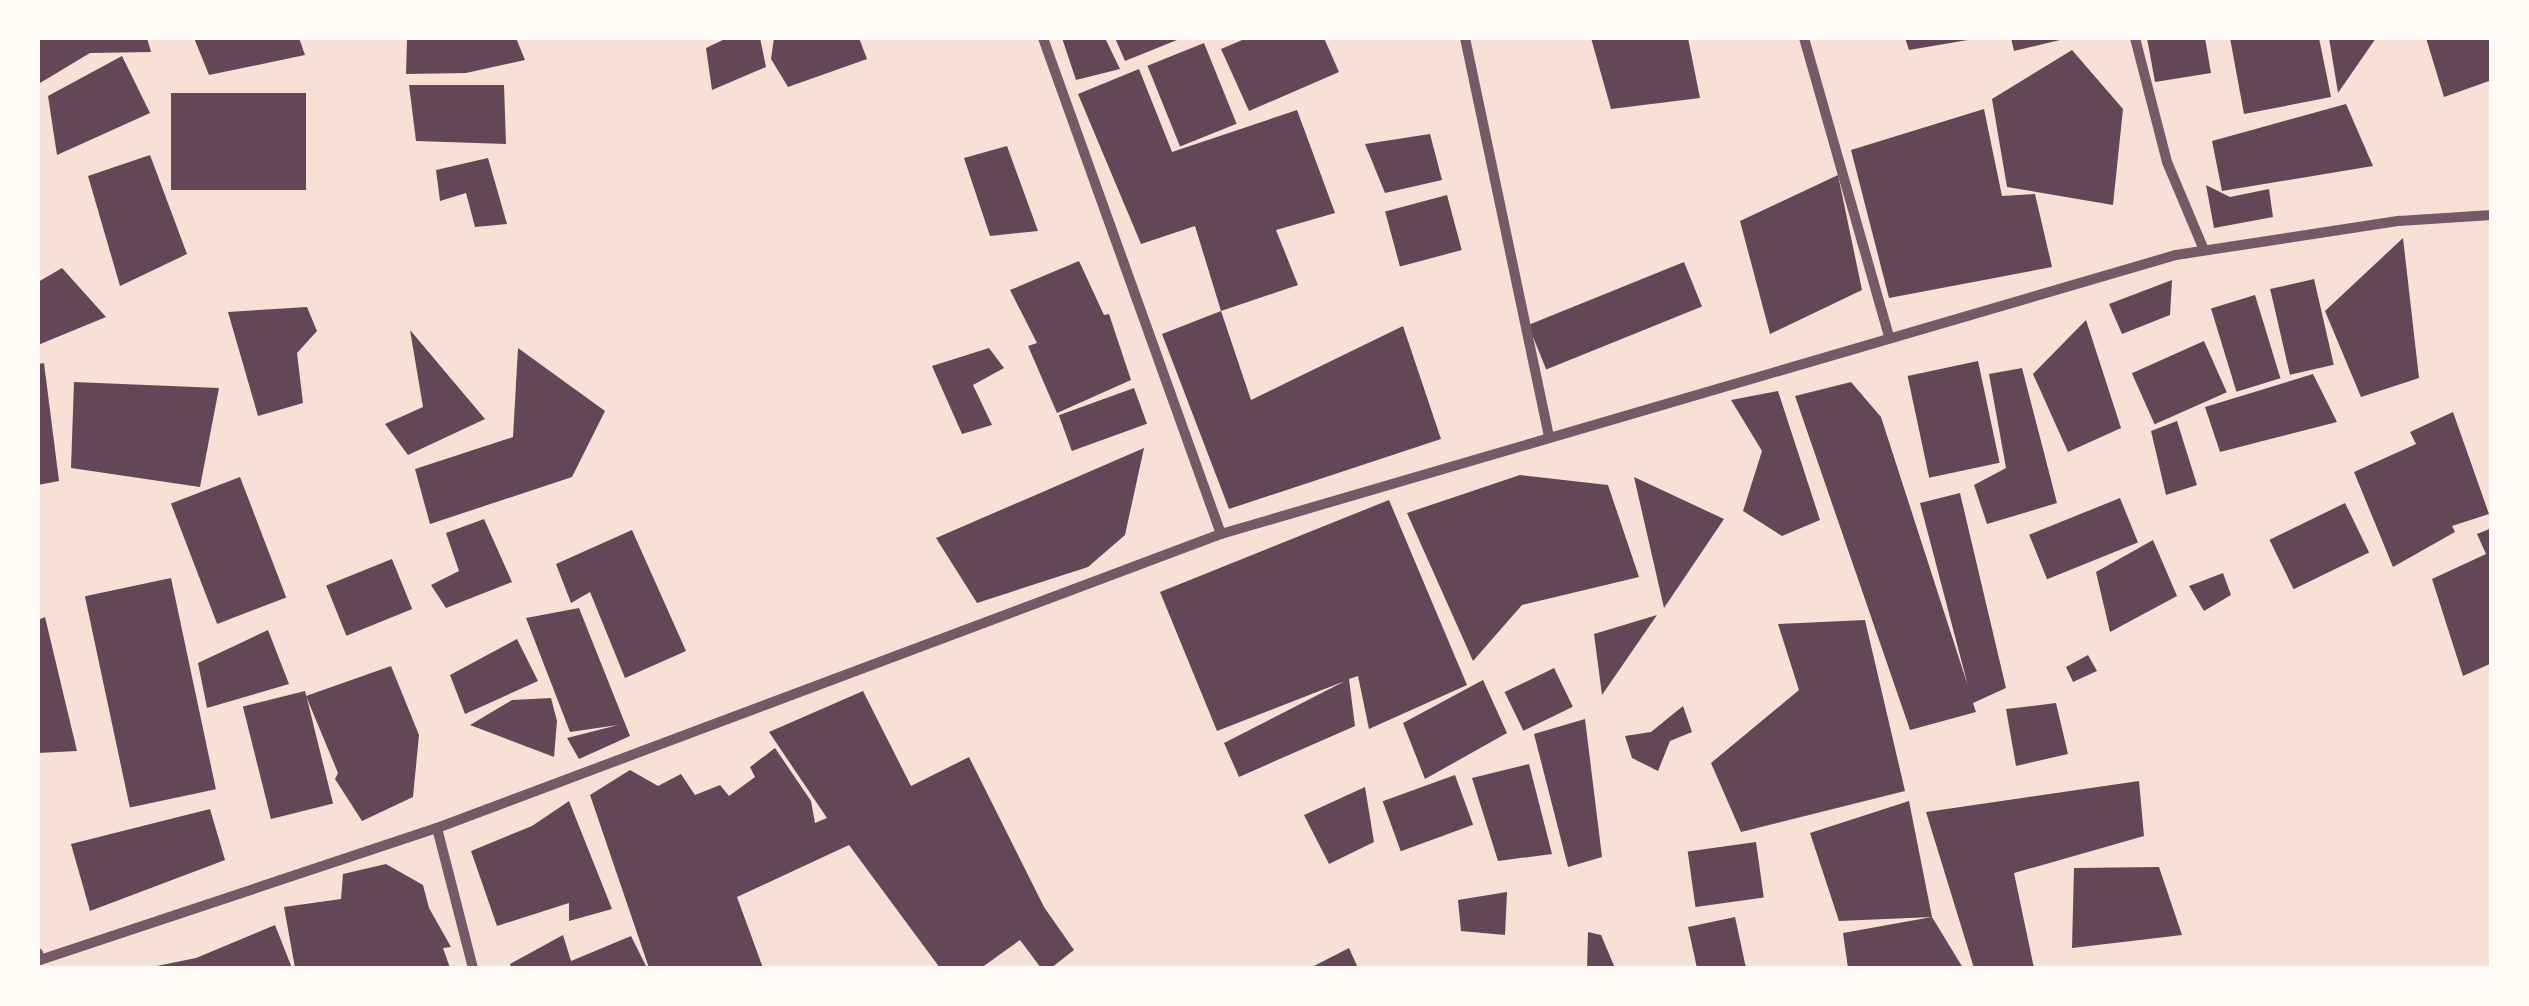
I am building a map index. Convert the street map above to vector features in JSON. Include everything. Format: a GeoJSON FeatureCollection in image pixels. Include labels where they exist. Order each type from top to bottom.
{"type":"FeatureCollection","features":[{"type":"Feature","properties":{"kind":"street"},"geometry":{"type":"LineString","coordinates":[[1043,38],[1221,534]]}},
{"type":"Feature","properties":{"kind":"street"},"geometry":{"type":"LineString","coordinates":[[1465,38],[1549,437]]}},
{"type":"Feature","properties":{"kind":"street"},"geometry":{"type":"LineString","coordinates":[[1804,38],[1888,337]]}},
{"type":"Feature","properties":{"kind":"street"},"geometry":{"type":"LineString","coordinates":[[2135,38],[2167,162],[2204,250]]}},
{"type":"Feature","properties":{"kind":"street"},"geometry":{"type":"LineString","coordinates":[[39,961],[437,828],[1221,534],[1888,337],[2204,250],[2398,221],[2492,215]]}},
{"type":"Feature","properties":{"kind":"street"},"geometry":{"type":"LineString","coordinates":[[437,828],[473,968]]}},
{"type":"Feature","properties":{"kind":"building"},"geometry":{"type":"Polygon","coordinates":[[[38,38],[147,38],[151,52],[90,53],[40,83],[38,38]]]}},
{"type":"Feature","properties":{"kind":"building"},"geometry":{"type":"Polygon","coordinates":[[[194,38],[299,38],[305,55],[209,75],[194,38]]]}},
{"type":"Feature","properties":{"kind":"building"},"geometry":{"type":"Polygon","coordinates":[[[407,38],[516,38],[525,60],[466,73],[406,74],[407,38]]]}},
{"type":"Feature","properties":{"kind":"building"},"geometry":{"type":"Polygon","coordinates":[[[727,38],[760,38],[766,67],[712,90],[706,48],[727,38]]]}},
{"type":"Feature","properties":{"kind":"building"},"geometry":{"type":"Polygon","coordinates":[[[774,38],[859,38],[867,59],[788,87],[771,59],[774,38]]]}},
{"type":"Feature","properties":{"kind":"building"},"geometry":{"type":"Polygon","coordinates":[[[1062,38],[1105,38],[1120,69],[1076,80],[1062,38]]]}},
{"type":"Feature","properties":{"kind":"building"},"geometry":{"type":"Polygon","coordinates":[[[1115,38],[1182,38],[1125,61],[1115,38]]]}},
{"type":"Feature","properties":{"kind":"building"},"geometry":{"type":"Polygon","coordinates":[[[1247,38],[1324,38],[1339,72],[1249,111],[1221,49],[1247,38]]]}},
{"type":"Feature","properties":{"kind":"building"},"geometry":{"type":"Polygon","coordinates":[[[1591,38],[1688,38],[1700,98],[1611,109],[1591,38]]]}},
{"type":"Feature","properties":{"kind":"building"},"geometry":{"type":"Polygon","coordinates":[[[1905,38],[1968,38],[1968,40],[1909,50],[1905,38]]]}},
{"type":"Feature","properties":{"kind":"building"},"geometry":{"type":"Polygon","coordinates":[[[2011,38],[2064,38],[2064,39],[2014,51],[2011,38]]]}},
{"type":"Feature","properties":{"kind":"building"},"geometry":{"type":"Polygon","coordinates":[[[2147,38],[2205,38],[2211,73],[2155,82],[2147,38]]]}},
{"type":"Feature","properties":{"kind":"building"},"geometry":{"type":"Polygon","coordinates":[[[2230,38],[2319,38],[2331,97],[2244,114],[2230,38]]]}},
{"type":"Feature","properties":{"kind":"building"},"geometry":{"type":"Polygon","coordinates":[[[2329,38],[2376,38],[2338,93],[2329,38]]]}},
{"type":"Feature","properties":{"kind":"building"},"geometry":{"type":"Polygon","coordinates":[[[2426,38],[2492,38],[2492,80],[2444,97],[2426,38]]]}},
{"type":"Feature","properties":{"kind":"building"},"geometry":{"type":"Polygon","coordinates":[[[1204,43],[1237,124],[1180,147],[1147,66],[1204,43]]]}},
{"type":"Feature","properties":{"kind":"building"},"geometry":{"type":"Polygon","coordinates":[[[2072,50],[2123,109],[2113,205],[2007,187],[1992,99],[2072,50]]]}},
{"type":"Feature","properties":{"kind":"building"},"geometry":{"type":"Polygon","coordinates":[[[122,56],[150,113],[57,155],[48,96],[122,56]]]}},
{"type":"Feature","properties":{"kind":"building"},"geometry":{"type":"Polygon","coordinates":[[[1139,69],[1172,152],[1297,110],[1335,213],[1276,230],[1298,285],[1221,311],[1195,226],[1141,244],[1078,94],[1139,69]]]}},
{"type":"Feature","properties":{"kind":"building"},"geometry":{"type":"Polygon","coordinates":[[[409,85],[504,85],[506,144],[416,141],[409,85]]]}},
{"type":"Feature","properties":{"kind":"building"},"geometry":{"type":"Polygon","coordinates":[[[171,93],[306,93],[306,190],[171,190],[171,93]]]}},
{"type":"Feature","properties":{"kind":"building"},"geometry":{"type":"Polygon","coordinates":[[[2346,104],[2373,166],[2222,191],[2212,141],[2346,104]]]}},
{"type":"Feature","properties":{"kind":"building"},"geometry":{"type":"Polygon","coordinates":[[[1984,109],[2002,196],[2035,194],[2052,267],[1889,298],[1851,150],[1984,109]]]}},
{"type":"Feature","properties":{"kind":"building"},"geometry":{"type":"Polygon","coordinates":[[[1430,134],[1442,180],[1385,193],[1365,144],[1430,134]]]}},
{"type":"Feature","properties":{"kind":"building"},"geometry":{"type":"Polygon","coordinates":[[[1007,146],[1038,231],[990,236],[964,158],[1007,146]]]}},
{"type":"Feature","properties":{"kind":"building"},"geometry":{"type":"Polygon","coordinates":[[[150,155],[187,254],[120,286],[88,176],[150,155]]]}},
{"type":"Feature","properties":{"kind":"building"},"geometry":{"type":"Polygon","coordinates":[[[488,158],[507,224],[475,227],[466,193],[440,201],[436,170],[488,158]]]}},
{"type":"Feature","properties":{"kind":"building"},"geometry":{"type":"Polygon","coordinates":[[[1838,175],[1862,290],[1770,334],[1740,221],[1838,175]]]}},
{"type":"Feature","properties":{"kind":"building"},"geometry":{"type":"Polygon","coordinates":[[[2206,185],[2230,197],[2269,189],[2273,217],[2214,228],[2206,185]]]}},
{"type":"Feature","properties":{"kind":"building"},"geometry":{"type":"Polygon","coordinates":[[[1447,195],[1462,250],[1400,267],[1385,212],[1447,195]]]}},
{"type":"Feature","properties":{"kind":"building"},"geometry":{"type":"Polygon","coordinates":[[[2403,238],[2419,378],[2361,397],[2325,311],[2403,238]]]}},
{"type":"Feature","properties":{"kind":"building"},"geometry":{"type":"Polygon","coordinates":[[[1079,261],[1104,315],[1109,314],[1131,380],[1057,413],[1028,346],[1037,343],[1010,290],[1079,261]]]}},
{"type":"Feature","properties":{"kind":"building"},"geometry":{"type":"Polygon","coordinates":[[[1684,262],[1702,307],[1546,369],[1528,325],[1684,262]]]}},
{"type":"Feature","properties":{"kind":"building"},"geometry":{"type":"Polygon","coordinates":[[[62,268],[106,317],[38,345],[38,282],[62,268]]]}},
{"type":"Feature","properties":{"kind":"building"},"geometry":{"type":"Polygon","coordinates":[[[2314,279],[2334,365],[2290,375],[2270,289],[2314,279]]]}},
{"type":"Feature","properties":{"kind":"building"},"geometry":{"type":"Polygon","coordinates":[[[2172,280],[2170,315],[2122,334],[2109,304],[2172,280]]]}},
{"type":"Feature","properties":{"kind":"building"},"geometry":{"type":"Polygon","coordinates":[[[2255,295],[2280,378],[2236,392],[2211,308],[2255,295]]]}},
{"type":"Feature","properties":{"kind":"building"},"geometry":{"type":"Polygon","coordinates":[[[307,307],[317,331],[297,353],[303,403],[258,416],[228,312],[307,307]]]}},
{"type":"Feature","properties":{"kind":"building"},"geometry":{"type":"Polygon","coordinates":[[[1221,311],[1251,400],[1403,326],[1441,439],[1229,509],[1162,334],[1221,311]]]}},
{"type":"Feature","properties":{"kind":"building"},"geometry":{"type":"Polygon","coordinates":[[[2086,320],[2121,428],[2068,452],[2033,374],[2086,320]]]}},
{"type":"Feature","properties":{"kind":"building"},"geometry":{"type":"Polygon","coordinates":[[[410,330],[485,419],[408,455],[385,424],[423,407],[410,330]]]}},
{"type":"Feature","properties":{"kind":"building"},"geometry":{"type":"Polygon","coordinates":[[[2204,341],[2227,392],[2155,424],[2132,373],[2204,341]]]}},
{"type":"Feature","properties":{"kind":"building"},"geometry":{"type":"Polygon","coordinates":[[[518,348],[605,411],[572,477],[430,524],[415,469],[513,437],[518,348]]]}},
{"type":"Feature","properties":{"kind":"building"},"geometry":{"type":"Polygon","coordinates":[[[989,348],[1004,368],[973,385],[992,425],[962,434],[932,366],[989,348]]]}},
{"type":"Feature","properties":{"kind":"building"},"geometry":{"type":"Polygon","coordinates":[[[1978,361],[2000,463],[1929,478],[1908,376],[1978,361]]]}},
{"type":"Feature","properties":{"kind":"building"},"geometry":{"type":"Polygon","coordinates":[[[44,363],[59,481],[38,485],[38,364],[44,363]]]}},
{"type":"Feature","properties":{"kind":"building"},"geometry":{"type":"Polygon","coordinates":[[[2022,368],[2057,503],[1987,524],[1974,485],[2006,468],[1989,374],[2022,368]]]}},
{"type":"Feature","properties":{"kind":"building"},"geometry":{"type":"Polygon","coordinates":[[[2313,374],[2337,422],[2220,452],[2205,407],[2313,374]]]}},
{"type":"Feature","properties":{"kind":"building"},"geometry":{"type":"Polygon","coordinates":[[[74,382],[219,388],[200,487],[71,468],[74,382]]]}},
{"type":"Feature","properties":{"kind":"building"},"geometry":{"type":"Polygon","coordinates":[[[1851,382],[1881,417],[1968,686],[1920,503],[1960,493],[2006,688],[1973,703],[1976,712],[1910,730],[1795,396],[1851,382]]]}},
{"type":"Feature","properties":{"kind":"building"},"geometry":{"type":"Polygon","coordinates":[[[1134,388],[1147,424],[1072,451],[1059,415],[1134,388]]]}},
{"type":"Feature","properties":{"kind":"building"},"geometry":{"type":"Polygon","coordinates":[[[1778,391],[1820,520],[1782,536],[1743,511],[1762,451],[1731,400],[1778,391]]]}},
{"type":"Feature","properties":{"kind":"building"},"geometry":{"type":"Polygon","coordinates":[[[2453,412],[2489,514],[2452,526],[2455,532],[2393,567],[2354,472],[2416,444],[2410,432],[2453,412]]]}},
{"type":"Feature","properties":{"kind":"building"},"geometry":{"type":"Polygon","coordinates":[[[2177,421],[2197,485],[2166,495],[2151,431],[2177,421]]]}},
{"type":"Feature","properties":{"kind":"building"},"geometry":{"type":"Polygon","coordinates":[[[1144,448],[1125,535],[1088,567],[977,603],[936,538],[1144,448]]]}},
{"type":"Feature","properties":{"kind":"building"},"geometry":{"type":"Polygon","coordinates":[[[1520,475],[1608,485],[1639,577],[1522,605],[1473,661],[1407,513],[1520,475]]]}},
{"type":"Feature","properties":{"kind":"building"},"geometry":{"type":"Polygon","coordinates":[[[240,477],[286,597],[217,624],[171,504],[240,477]]]}},
{"type":"Feature","properties":{"kind":"building"},"geometry":{"type":"Polygon","coordinates":[[[1634,477],[1724,519],[1664,608],[1634,477]]]}},
{"type":"Feature","properties":{"kind":"building"},"geometry":{"type":"Polygon","coordinates":[[[2120,498],[2138,543],[2047,579],[2029,535],[2120,498]]]}},
{"type":"Feature","properties":{"kind":"building"},"geometry":{"type":"Polygon","coordinates":[[[1389,500],[1467,685],[1369,729],[1358,676],[1349,679],[1355,726],[1239,777],[1224,743],[1345,681],[1217,731],[1160,592],[1389,500]]]}},
{"type":"Feature","properties":{"kind":"building"},"geometry":{"type":"Polygon","coordinates":[[[2345,503],[2369,552],[2294,589],[2270,540],[2345,503]]]}},
{"type":"Feature","properties":{"kind":"building"},"geometry":{"type":"Polygon","coordinates":[[[484,519],[512,582],[446,608],[431,585],[459,571],[446,533],[484,519]]]}},
{"type":"Feature","properties":{"kind":"building"},"geometry":{"type":"Polygon","coordinates":[[[2492,528],[2492,663],[2463,676],[2432,579],[2486,554],[2477,534],[2492,528]]]}},
{"type":"Feature","properties":{"kind":"building"},"geometry":{"type":"Polygon","coordinates":[[[632,530],[686,651],[625,678],[590,592],[571,603],[556,564],[632,530]]]}},
{"type":"Feature","properties":{"kind":"building"},"geometry":{"type":"Polygon","coordinates":[[[2153,540],[2177,596],[2110,632],[2096,572],[2153,540]]]}},
{"type":"Feature","properties":{"kind":"building"},"geometry":{"type":"Polygon","coordinates":[[[392,559],[412,609],[346,636],[326,586],[392,559]]]}},
{"type":"Feature","properties":{"kind":"building"},"geometry":{"type":"Polygon","coordinates":[[[2223,573],[2231,595],[2204,611],[2189,586],[2223,573]]]}},
{"type":"Feature","properties":{"kind":"building"},"geometry":{"type":"Polygon","coordinates":[[[171,578],[216,789],[130,808],[85,596],[171,578]]]}},
{"type":"Feature","properties":{"kind":"building"},"geometry":{"type":"Polygon","coordinates":[[[579,608],[630,736],[579,759],[567,738],[618,725],[570,732],[526,618],[579,608]]]}},
{"type":"Feature","properties":{"kind":"building"},"geometry":{"type":"Polygon","coordinates":[[[1657,615],[1602,695],[1594,634],[1657,615]]]}},
{"type":"Feature","properties":{"kind":"building"},"geometry":{"type":"Polygon","coordinates":[[[45,617],[77,751],[38,753],[38,620],[45,617]]]}},
{"type":"Feature","properties":{"kind":"building"},"geometry":{"type":"Polygon","coordinates":[[[1865,620],[1905,791],[1741,832],[1711,763],[1799,690],[1778,624],[1865,620]]]}},
{"type":"Feature","properties":{"kind":"building"},"geometry":{"type":"Polygon","coordinates":[[[268,630],[289,684],[207,708],[198,663],[268,630]]]}},
{"type":"Feature","properties":{"kind":"building"},"geometry":{"type":"Polygon","coordinates":[[[517,639],[538,681],[465,714],[450,675],[517,639]]]}},
{"type":"Feature","properties":{"kind":"building"},"geometry":{"type":"Polygon","coordinates":[[[2088,655],[2097,671],[2073,682],[2066,667],[2088,655]]]}},
{"type":"Feature","properties":{"kind":"building"},"geometry":{"type":"Polygon","coordinates":[[[391,666],[419,735],[413,797],[362,821],[335,779],[338,773],[306,696],[391,666]]]}},
{"type":"Feature","properties":{"kind":"building"},"geometry":{"type":"Polygon","coordinates":[[[1554,668],[1573,707],[1523,731],[1505,692],[1554,668]]]}},
{"type":"Feature","properties":{"kind":"building"},"geometry":{"type":"Polygon","coordinates":[[[1483,680],[1507,733],[1425,779],[1403,723],[1483,680]]]}},
{"type":"Feature","properties":{"kind":"building"},"geometry":{"type":"Polygon","coordinates":[[[305,691],[333,804],[271,819],[243,706],[305,691]]]}},
{"type":"Feature","properties":{"kind":"building"},"geometry":{"type":"Polygon","coordinates":[[[863,691],[911,786],[969,757],[1044,907],[1074,950],[1051,968],[1041,968],[1020,940],[981,968],[940,968],[849,845],[737,897],[763,968],[649,968],[590,795],[630,770],[658,786],[681,774],[695,795],[720,785],[729,796],[755,777],[750,767],[775,748],[811,801],[815,823],[827,818],[769,732],[863,691]]]}},
{"type":"Feature","properties":{"kind":"building"},"geometry":{"type":"Polygon","coordinates":[[[551,698],[557,721],[554,757],[470,725],[512,700],[551,698]]]}},
{"type":"Feature","properties":{"kind":"building"},"geometry":{"type":"Polygon","coordinates":[[[2056,703],[2068,754],[2016,766],[2006,709],[2056,703]]]}},
{"type":"Feature","properties":{"kind":"building"},"geometry":{"type":"Polygon","coordinates":[[[1683,706],[1692,732],[1670,741],[1658,771],[1632,758],[1625,736],[1651,732],[1683,706]]]}},
{"type":"Feature","properties":{"kind":"building"},"geometry":{"type":"Polygon","coordinates":[[[1585,719],[1602,857],[1568,867],[1534,734],[1585,719]]]}},
{"type":"Feature","properties":{"kind":"building"},"geometry":{"type":"Polygon","coordinates":[[[1529,764],[1552,854],[1498,861],[1472,778],[1529,764]]]}},
{"type":"Feature","properties":{"kind":"building"},"geometry":{"type":"Polygon","coordinates":[[[1455,775],[1473,825],[1401,851],[1383,801],[1455,775]]]}},
{"type":"Feature","properties":{"kind":"building"},"geometry":{"type":"Polygon","coordinates":[[[2139,781],[2144,836],[2014,873],[2034,968],[1974,968],[1926,812],[2139,781]]]}},
{"type":"Feature","properties":{"kind":"building"},"geometry":{"type":"Polygon","coordinates":[[[1365,787],[1374,842],[1329,864],[1304,815],[1365,787]]]}},
{"type":"Feature","properties":{"kind":"building"},"geometry":{"type":"Polygon","coordinates":[[[569,801],[612,909],[569,921],[569,903],[497,926],[471,851],[532,826],[569,801]]]}},
{"type":"Feature","properties":{"kind":"building"},"geometry":{"type":"Polygon","coordinates":[[[1909,801],[1932,917],[1839,921],[1810,833],[1909,801]]]}},
{"type":"Feature","properties":{"kind":"building"},"geometry":{"type":"Polygon","coordinates":[[[210,809],[225,860],[90,911],[71,844],[210,809]]]}},
{"type":"Feature","properties":{"kind":"building"},"geometry":{"type":"Polygon","coordinates":[[[1756,842],[1764,897],[1695,907],[1688,852],[1756,842]]]}},
{"type":"Feature","properties":{"kind":"building"},"geometry":{"type":"Polygon","coordinates":[[[386,864],[423,885],[429,908],[451,947],[443,948],[450,968],[295,968],[284,907],[341,899],[343,874],[386,864]]]}},
{"type":"Feature","properties":{"kind":"building"},"geometry":{"type":"Polygon","coordinates":[[[2159,867],[2182,935],[2072,948],[2074,868],[2159,867]]]}},
{"type":"Feature","properties":{"kind":"building"},"geometry":{"type":"Polygon","coordinates":[[[1507,892],[1505,935],[1461,931],[1458,900],[1507,892]]]}},
{"type":"Feature","properties":{"kind":"building"},"geometry":{"type":"Polygon","coordinates":[[[1735,917],[1746,968],[1697,968],[1688,927],[1735,917]]]}},
{"type":"Feature","properties":{"kind":"building"},"geometry":{"type":"Polygon","coordinates":[[[1932,917],[1963,968],[1848,968],[1843,933],[1932,917]]]}},
{"type":"Feature","properties":{"kind":"building"},"geometry":{"type":"Polygon","coordinates":[[[275,925],[292,968],[147,968],[196,958],[275,925]]]}},
{"type":"Feature","properties":{"kind":"building"},"geometry":{"type":"Polygon","coordinates":[[[1588,932],[1601,935],[1615,968],[1587,968],[1588,932]]]}},
{"type":"Feature","properties":{"kind":"building"},"geometry":{"type":"Polygon","coordinates":[[[563,935],[571,961],[631,936],[647,968],[511,968],[510,964],[563,935]]]}},
{"type":"Feature","properties":{"kind":"building"},"geometry":{"type":"Polygon","coordinates":[[[1349,948],[1358,968],[1310,968],[1349,948]]]}}]}
